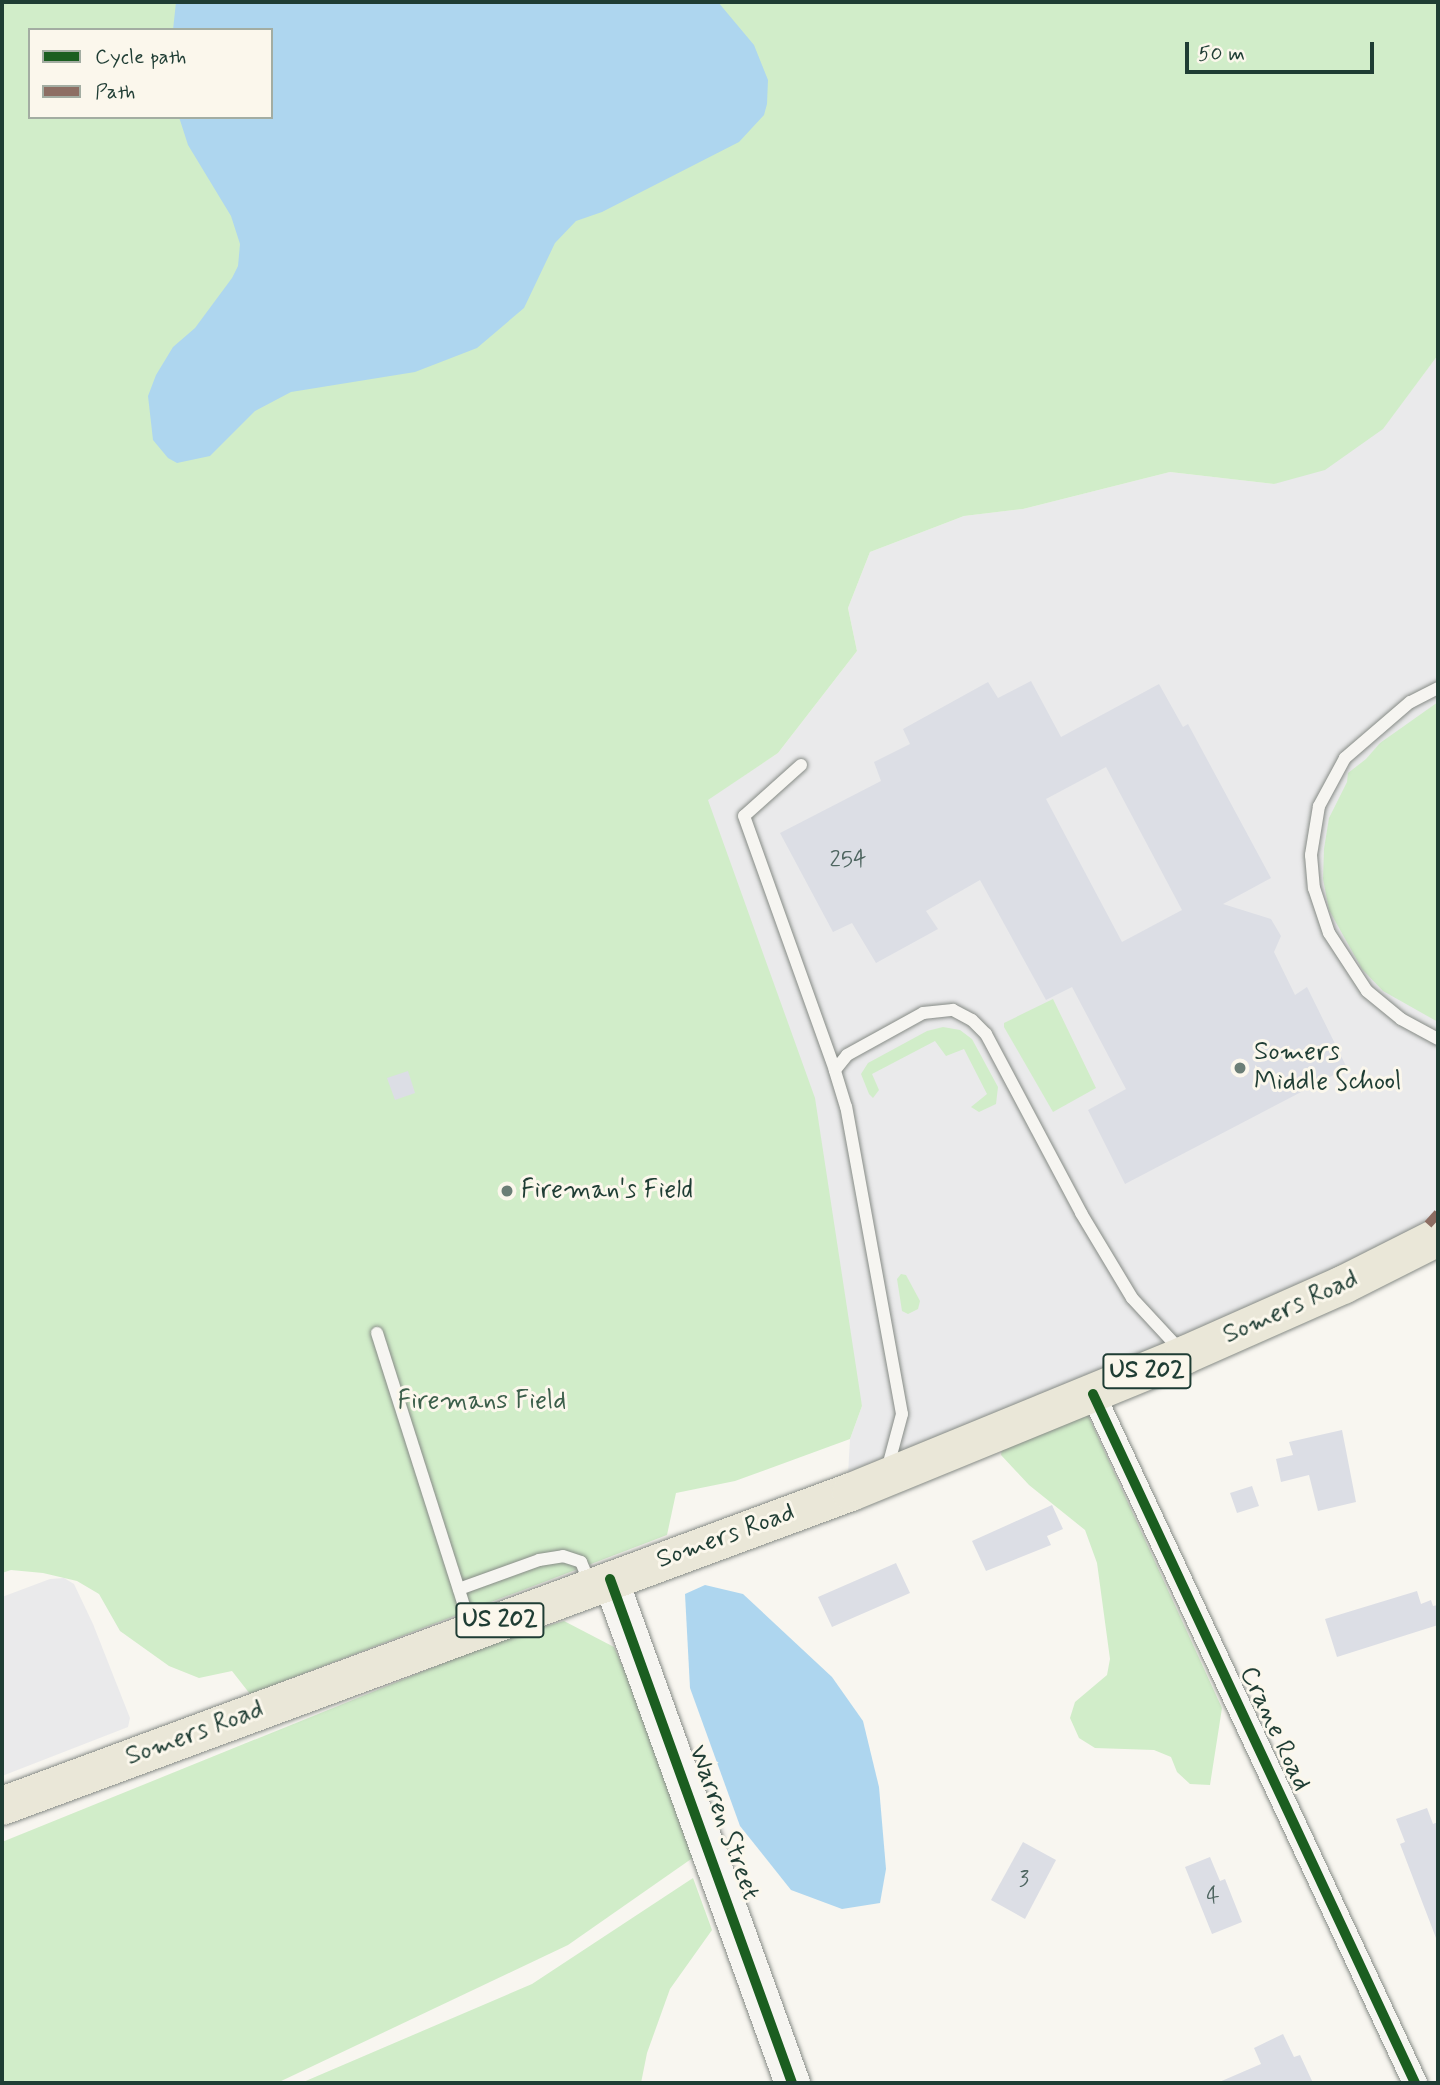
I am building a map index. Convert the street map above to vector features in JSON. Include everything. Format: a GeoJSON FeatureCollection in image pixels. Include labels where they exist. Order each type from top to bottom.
{"type":"FeatureCollection","features":[{"type":"Feature","properties":{"kind":"main road","name":"Somers Road"},"geometry":{"type":"LineString","coordinates":[[2,1806],[885,1478],[1185,1355],[1343,1285],[1438,1237]]}},
{"type":"Feature","properties":{"kind":"street","name":"Crane Road"},"geometry":{"type":"LineString","coordinates":[[1093,1394],[1415,2083]]}},
{"type":"Feature","properties":{"kind":"street","name":"Warren Street"},"geometry":{"type":"LineString","coordinates":[[601,1583],[792,2083]]}},
{"type":"Feature","properties":{"kind":"lane"},"geometry":{"type":"LineString","coordinates":[[1438,688],[1410,702],[1345,758],[1319,806],[1311,855],[1314,888],[1329,933],[1367,990],[1401,1019],[1438,1039]]}},
{"type":"Feature","properties":{"kind":"lane"},"geometry":{"type":"LineString","coordinates":[[801,765],[744,816],[846,1107],[902,1414],[885,1478]]}},
{"type":"Feature","properties":{"kind":"lane"},"geometry":{"type":"LineString","coordinates":[[835,1070],[847,1055],[923,1013],[953,1010],[972,1020],[986,1034],[1081,1213],[1132,1298],[1185,1355]]}},
{"type":"Feature","properties":{"kind":"lane"},"geometry":{"type":"LineString","coordinates":[[377,1333],[472,1631]]}},
{"type":"Feature","properties":{"kind":"lane"},"geometry":{"type":"LineString","coordinates":[[459,1589],[538,1560],[563,1556],[580,1562],[601,1583]]}},
{"type":"Feature","properties":{"kind":"shaded area"},"geometry":{"type":"Polygon","coordinates":[[[1438,355],[1438,1219],[1363,1262],[848,1474],[850,1439],[862,1406],[707,800],[778,753],[857,651],[848,608],[870,552],[964,516],[1023,509],[1170,472],[1274,484],[1383,428],[1438,355]]]}},
{"type":"Feature","properties":{"kind":"shaded area"},"geometry":{"type":"Polygon","coordinates":[[[64,1578],[74,1584],[93,1624],[130,1718],[128,1727],[2,1776],[2,1597],[50,1579],[64,1578]]]}},
{"type":"Feature","properties":{"kind":"green space","name":"Firemans Field"},"geometry":{"type":"Polygon","coordinates":[[[2,2],[1438,2],[1438,355],[1383,429],[1325,470],[1274,484],[1170,472],[1023,509],[964,516],[870,552],[848,608],[857,651],[778,753],[708,800],[815,1098],[862,1406],[850,1439],[735,1481],[676,1493],[667,1535],[250,1694],[232,1671],[199,1678],[169,1666],[120,1631],[99,1594],[77,1581],[43,1573],[11,1570],[2,1573],[2,2]]]}},
{"type":"Feature","properties":{"kind":"green space"},"geometry":{"type":"Polygon","coordinates":[[[1438,702],[1438,1022],[1383,991],[1362,969],[1329,910],[1323,879],[1329,818],[1347,782],[1348,773],[1380,743],[1438,702]]]}},
{"type":"Feature","properties":{"kind":"green space"},"geometry":{"type":"Polygon","coordinates":[[[1053,999],[1096,1088],[1053,1112],[1004,1023],[1053,999]]]}},
{"type":"Feature","properties":{"kind":"green space"},"geometry":{"type":"Polygon","coordinates":[[[943,1027],[960,1030],[972,1039],[998,1087],[996,1104],[979,1112],[971,1107],[987,1094],[964,1049],[946,1056],[935,1041],[872,1074],[879,1090],[873,1098],[869,1094],[861,1074],[868,1063],[927,1031],[943,1027]]]}},
{"type":"Feature","properties":{"kind":"green space"},"geometry":{"type":"Polygon","coordinates":[[[901,1274],[906,1275],[920,1301],[918,1309],[908,1314],[902,1311],[897,1279],[901,1274]]]}},
{"type":"Feature","properties":{"kind":"green space"},"geometry":{"type":"Polygon","coordinates":[[[1086,1411],[1222,1708],[1210,1785],[1190,1784],[1177,1772],[1171,1757],[1154,1750],[1095,1748],[1079,1738],[1070,1718],[1075,1702],[1107,1675],[1110,1659],[1097,1563],[1085,1530],[1029,1485],[1001,1455],[1004,1438],[1086,1411]]]}},
{"type":"Feature","properties":{"kind":"green space"},"geometry":{"type":"Polygon","coordinates":[[[564,1621],[614,1647],[632,1687],[694,1857],[568,1945],[277,2083],[2,2083],[2,1842],[508,1637],[564,1621]]]}},
{"type":"Feature","properties":{"kind":"green space"},"geometry":{"type":"Polygon","coordinates":[[[693,1878],[712,1930],[670,1989],[647,2053],[641,2083],[301,2083],[532,1984],[693,1878]]]}},
{"type":"Feature","properties":{"kind":"water"},"geometry":{"type":"Polygon","coordinates":[[[176,2],[718,2],[754,45],[768,80],[767,104],[764,115],[739,142],[602,212],[576,221],[555,243],[524,308],[477,348],[415,372],[291,392],[255,411],[210,456],[177,463],[168,458],[153,440],[148,396],[156,375],[173,347],[195,328],[232,278],[238,266],[240,244],[231,216],[188,145],[180,119],[273,119],[273,28],[173,28],[176,2]]]}},
{"type":"Feature","properties":{"kind":"water"},"geometry":{"type":"Polygon","coordinates":[[[705,1585],[743,1594],[832,1677],[863,1721],[879,1787],[886,1869],[880,1903],[842,1909],[791,1890],[740,1826],[690,1688],[685,1594],[705,1585]]]}},
{"type":"Feature","properties":{"kind":"building"},"geometry":{"type":"Polygon","coordinates":[[[1031,681],[1061,737],[1159,684],[1183,727],[1188,724],[1271,878],[1223,904],[1271,919],[1281,936],[1274,952],[1295,995],[1307,987],[1347,1068],[1125,1184],[1088,1110],[1126,1089],[1072,987],[1046,1000],[980,880],[926,911],[938,929],[876,963],[852,923],[833,932],[780,833],[881,781],[874,762],[910,744],[903,729],[988,682],[998,698],[1031,681]],[[1106,767],[1046,799],[1122,942],[1182,910],[1106,767]]]}},
{"type":"Feature","properties":{"kind":"building"},"geometry":{"type":"Polygon","coordinates":[[[408,1071],[415,1093],[395,1100],[387,1078],[408,1071]]]}},
{"type":"Feature","properties":{"kind":"building"},"geometry":{"type":"Polygon","coordinates":[[[1342,1430],[1356,1502],[1318,1511],[1309,1475],[1281,1482],[1276,1459],[1293,1455],[1289,1442],[1342,1430]]]}},
{"type":"Feature","properties":{"kind":"building"},"geometry":{"type":"Polygon","coordinates":[[[1252,1486],[1259,1506],[1237,1513],[1230,1493],[1252,1486]]]}},
{"type":"Feature","properties":{"kind":"building"},"geometry":{"type":"Polygon","coordinates":[[[1052,1505],[1063,1529],[1047,1536],[1051,1545],[986,1571],[972,1541],[1052,1505]]]}},
{"type":"Feature","properties":{"kind":"building"},"geometry":{"type":"Polygon","coordinates":[[[896,1563],[910,1593],[832,1627],[818,1597],[896,1563]]]}},
{"type":"Feature","properties":{"kind":"building"},"geometry":{"type":"Polygon","coordinates":[[[1417,1591],[1421,1604],[1431,1600],[1433,1606],[1438,1605],[1438,1625],[1337,1657],[1325,1619],[1417,1591]]]}},
{"type":"Feature","properties":{"kind":"building"},"geometry":{"type":"Polygon","coordinates":[[[1427,1808],[1433,1824],[1438,1822],[1436,1938],[1400,1844],[1405,1842],[1396,1819],[1427,1808]]]}},
{"type":"Feature","properties":{"kind":"building"},"geometry":{"type":"Polygon","coordinates":[[[1023,1842],[1056,1860],[1025,1919],[991,1900],[1023,1842]]]}},
{"type":"Feature","properties":{"kind":"building"},"geometry":{"type":"Polygon","coordinates":[[[1210,1857],[1220,1881],[1225,1879],[1242,1922],[1212,1934],[1185,1867],[1210,1857]]]}},
{"type":"Feature","properties":{"kind":"building"},"geometry":{"type":"Polygon","coordinates":[[[1283,2034],[1294,2057],[1300,2055],[1313,2083],[1217,2083],[1261,2064],[1254,2048],[1283,2034]]]}},
{"type":"Feature","properties":{"kind":"marked path"},"geometry":{"type":"LineString","coordinates":[[1428,1224],[1438,1213]]}},
{"type":"Feature","properties":{"kind":"cycle path"},"geometry":{"type":"LineString","coordinates":[[1093,1394],[1415,2083]]}},
{"type":"Feature","properties":{"kind":"cycle path"},"geometry":{"type":"LineString","coordinates":[[610,1579],[792,2083]]}},
{"type":"Feature","properties":{"kind":"place","name":"Somers Middle School"},"geometry":{"type":"Point","coordinates":[1240,1068]}},
{"type":"Feature","properties":{"kind":"place","name":"Fireman's Field"},"geometry":{"type":"Point","coordinates":[507,1191]}}]}
